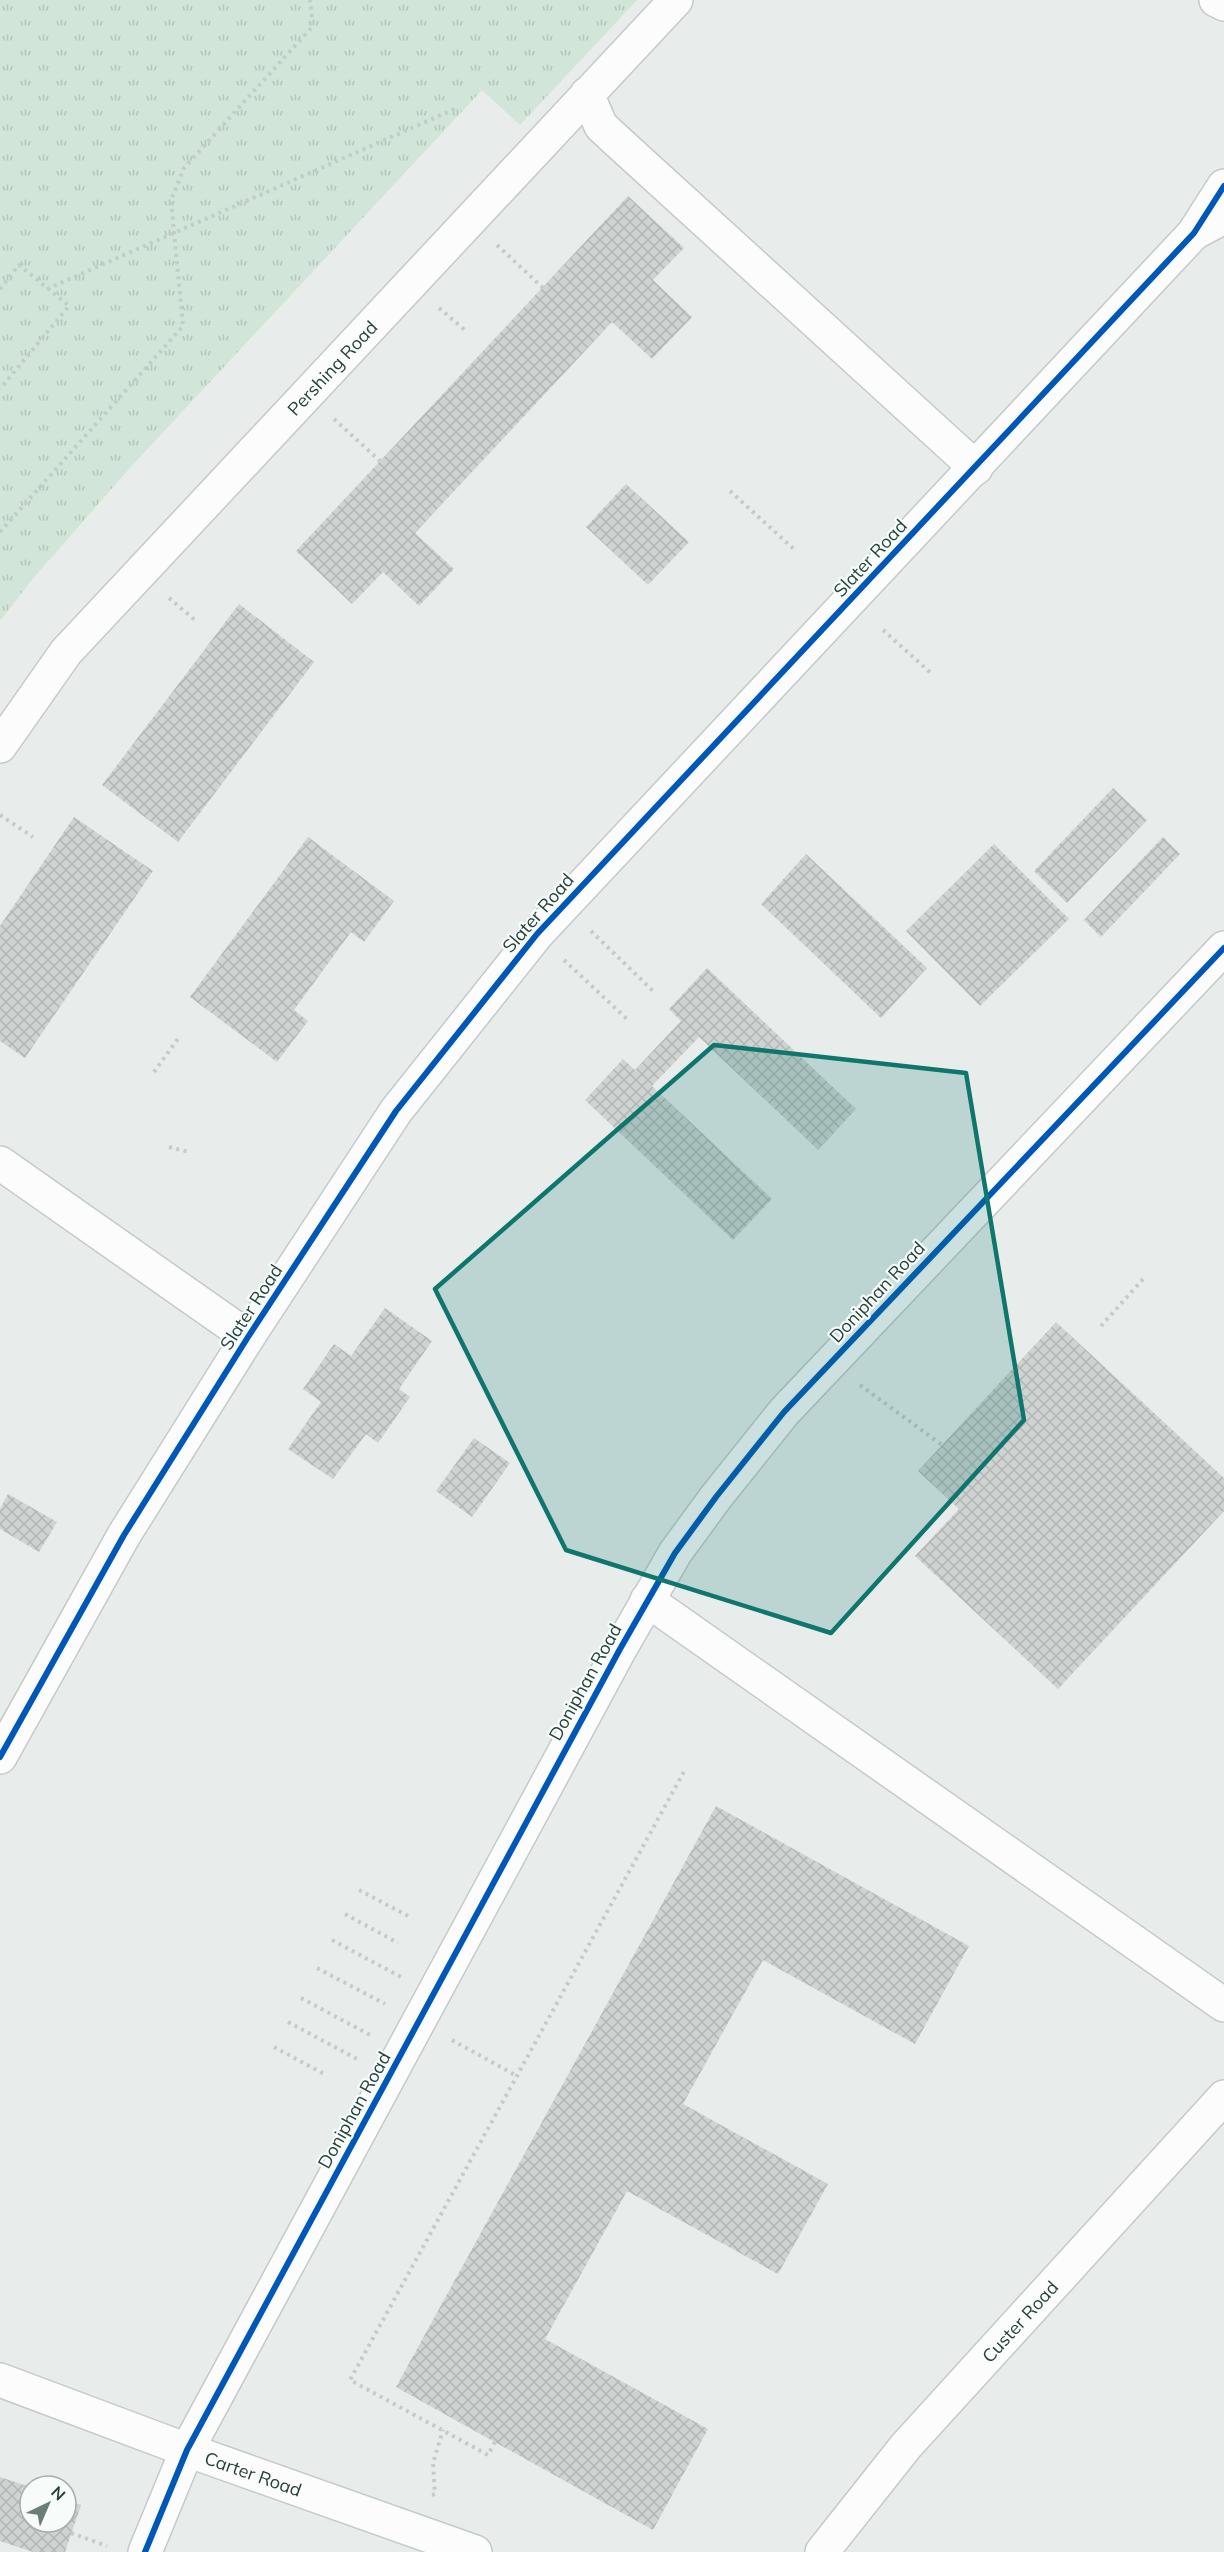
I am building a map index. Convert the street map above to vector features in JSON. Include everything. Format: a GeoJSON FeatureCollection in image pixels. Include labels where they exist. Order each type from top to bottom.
{"type":"FeatureCollection","features":[{"type":"Feature","properties":{"kind":"street","name":"Pershing Road"},"geometry":{"type":"LineString","coordinates":[[0,746],[66,652],[676,0]]}},
{"type":"Feature","properties":{"kind":"street"},"geometry":{"type":"LineString","coordinates":[[1216,0],[1224,4]]}},
{"type":"Feature","properties":{"kind":"street"},"geometry":{"type":"LineString","coordinates":[[587,94],[601,126],[976,468]]}},
{"type":"Feature","properties":{"kind":"street","name":"Slater Road"},"geometry":{"type":"LineString","coordinates":[[0,1757],[124,1535],[248,1337],[396,1112],[537,934],[1194,233],[1224,186]]}},
{"type":"Feature","properties":{"kind":"street"},"geometry":{"type":"LineString","coordinates":[[1194,233],[1224,217]]}},
{"type":"Feature","properties":{"kind":"street","name":"Doniphan Road"},"geometry":{"type":"LineString","coordinates":[[145,2552],[187,2450],[647,1600],[675,1553],[716,1497],[784,1412],[1224,948]]}},
{"type":"Feature","properties":{"kind":"street"},"geometry":{"type":"LineString","coordinates":[[0,1163],[248,1337]]}},
{"type":"Feature","properties":{"kind":"street"},"geometry":{"type":"LineString","coordinates":[[647,1600],[1224,2005]]}},
{"type":"Feature","properties":{"kind":"street","name":"Custer Road"},"geometry":{"type":"LineString","coordinates":[[822,2552],[906,2446],[1224,2097]]}},
{"type":"Feature","properties":{"kind":"street","name":"Carter Road"},"geometry":{"type":"LineString","coordinates":[[0,2380],[187,2450],[475,2552]]}},
{"type":"Feature","properties":{"kind":"path"},"geometry":{"type":"LineString","coordinates":[[0,532],[183,326],[171,200],[184,168],[313,26],[310,0]]}},
{"type":"Feature","properties":{"kind":"path"},"geometry":{"type":"LineString","coordinates":[[47,289],[457,108]]}},
{"type":"Feature","properties":{"kind":"path"},"geometry":{"type":"LineString","coordinates":[[469,220],[543,288]]}},
{"type":"Feature","properties":{"kind":"path"},"geometry":{"type":"LineString","coordinates":[[0,289],[19,266],[69,306],[0,389]]}},
{"type":"Feature","properties":{"kind":"path"},"geometry":{"type":"LineString","coordinates":[[307,394],[380,461]]}},
{"type":"Feature","properties":{"kind":"path"},"geometry":{"type":"LineString","coordinates":[[730,491],[796,551]]}},
{"type":"Feature","properties":{"kind":"path"},"geometry":{"type":"LineString","coordinates":[[883,630],[933,675]]}},
{"type":"Feature","properties":{"kind":"path"},"geometry":{"type":"LineString","coordinates":[[0,814],[33,837]]}},
{"type":"Feature","properties":{"kind":"path"},"geometry":{"type":"LineString","coordinates":[[564,905],[653,991]]}},
{"type":"Feature","properties":{"kind":"path"},"geometry":{"type":"LineString","coordinates":[[537,934],[627,1019]]}},
{"type":"Feature","properties":{"kind":"path"},"geometry":{"type":"LineString","coordinates":[[154,1072],[180,1036]]}},
{"type":"Feature","properties":{"kind":"path"},"geometry":{"type":"LineString","coordinates":[[169,1147],[189,1152]]}},
{"type":"Feature","properties":{"kind":"path"},"geometry":{"type":"LineString","coordinates":[[1101,1326],[1144,1278]]}},
{"type":"Feature","properties":{"kind":"path"},"geometry":{"type":"LineString","coordinates":[[830,1363],[942,1445]]}},
{"type":"Feature","properties":{"kind":"path"},"geometry":{"type":"LineString","coordinates":[[495,2442],[488,2455],[350,2380],[686,1768]]}},
{"type":"Feature","properties":{"kind":"path"},"geometry":{"type":"LineString","coordinates":[[358,1890],[412,1918]]}},
{"type":"Feature","properties":{"kind":"path"},"geometry":{"type":"LineString","coordinates":[[345,1914],[398,1944]]}},
{"type":"Feature","properties":{"kind":"path"},"geometry":{"type":"LineString","coordinates":[[332,1940],[434,1994]]}},
{"type":"Feature","properties":{"kind":"path"},"geometry":{"type":"LineString","coordinates":[[301,1998],[396,2064]]}},
{"type":"Feature","properties":{"kind":"path"},"geometry":{"type":"LineString","coordinates":[[288,2022],[396,2064]]}},
{"type":"Feature","properties":{"kind":"path"},"geometry":{"type":"LineString","coordinates":[[274,2047],[326,2074]]}},
{"type":"Feature","properties":{"kind":"path"},"geometry":{"type":"LineString","coordinates":[[410,2529],[423,2500],[435,2494],[433,2463],[443,2430]]}},
{"type":"Feature","properties":{"kind":"path"},"geometry":{"type":"LineString","coordinates":[[71,2534],[113,2548]]}},
{"type":"Feature","properties":{"kind":"highlighted area"},"geometry":{"type":"Polygon","coordinates":[[[714,1045],[966,1073],[1024,1420],[831,1633],[566,1550],[435,1289],[714,1045]]]}},
{"type":"Feature","properties":{"kind":"green space"},"geometry":{"type":"Polygon","coordinates":[[[0,0],[637,0],[520,125],[482,90],[128,470],[31,581],[0,621],[0,0]]]}},
{"type":"Feature","properties":{"kind":"building"},"geometry":{"type":"Polygon","coordinates":[[[628,196],[684,248],[653,280],[692,317],[652,359],[612,322],[415,533],[454,569],[419,606],[383,572],[352,604],[296,551],[628,196]]]}},
{"type":"Feature","properties":{"kind":"building"},"geometry":{"type":"Polygon","coordinates":[[[626,484],[689,542],[648,585],[586,527],[626,484]]]}},
{"type":"Feature","properties":{"kind":"building"},"geometry":{"type":"Polygon","coordinates":[[[239,604],[314,662],[178,842],[102,785],[239,604]]]}},
{"type":"Feature","properties":{"kind":"building"},"geometry":{"type":"Polygon","coordinates":[[[1113,788],[1147,820],[1067,903],[1034,871],[1113,788]]]}},
{"type":"Feature","properties":{"kind":"building"},"geometry":{"type":"Polygon","coordinates":[[[74,817],[153,871],[25,1058],[0,1041],[0,926],[74,817]]]}},
{"type":"Feature","properties":{"kind":"building"},"geometry":{"type":"Polygon","coordinates":[[[308,837],[394,901],[364,942],[351,932],[294,1010],[308,1021],[277,1062],[190,997],[308,837]]]}},
{"type":"Feature","properties":{"kind":"building"},"geometry":{"type":"Polygon","coordinates":[[[1163,837],[1180,854],[1101,937],[1084,920],[1163,837]]]}},
{"type":"Feature","properties":{"kind":"building"},"geometry":{"type":"Polygon","coordinates":[[[994,844],[1069,919],[980,1006],[906,931],[994,844]]]}},
{"type":"Feature","properties":{"kind":"building"},"geometry":{"type":"Polygon","coordinates":[[[806,854],[927,968],[881,1018],[761,904],[806,854]]]}},
{"type":"Feature","properties":{"kind":"building"},"geometry":{"type":"Polygon","coordinates":[[[707,968],[856,1109],[818,1150],[699,1037],[652,1086],[772,1199],[733,1240],[585,1100],[623,1059],[635,1070],[681,1021],[669,1009],[707,968]]]}},
{"type":"Feature","properties":{"kind":"building"},"geometry":{"type":"Polygon","coordinates":[[[385,1308],[432,1341],[399,1389],[410,1397],[378,1443],[366,1434],[333,1479],[288,1449],[321,1402],[303,1389],[334,1344],[351,1356],[385,1308]]]}},
{"type":"Feature","properties":{"kind":"building"},"geometry":{"type":"Polygon","coordinates":[[[1056,1322],[1224,1478],[1224,1511],[1058,1689],[915,1556],[959,1509],[918,1471],[1056,1322]]]}},
{"type":"Feature","properties":{"kind":"building"},"geometry":{"type":"Polygon","coordinates":[[[474,1438],[510,1463],[472,1517],[436,1491],[474,1438]]]}},
{"type":"Feature","properties":{"kind":"building"},"geometry":{"type":"Polygon","coordinates":[[[8,1494],[57,1522],[39,1552],[0,1529],[0,1509],[8,1494]]]}},
{"type":"Feature","properties":{"kind":"building"},"geometry":{"type":"Polygon","coordinates":[[[716,1806],[969,1946],[915,2044],[763,1960],[683,2104],[828,2184],[778,2274],[627,2191],[545,2339],[708,2429],[653,2530],[396,2387],[716,1806]]]}},
{"type":"Feature","properties":{"kind":"building"},"geometry":{"type":"Polygon","coordinates":[[[0,2477],[18,2483],[18,2534],[71,2534],[65,2552],[33,2552],[0,2541],[0,2477]]]}},
{"type":"Feature","properties":{"kind":"cycle path"},"geometry":{"type":"LineString","coordinates":[[0,1757],[124,1535],[248,1337],[396,1111],[537,934],[1194,233],[1224,186]]}},
{"type":"Feature","properties":{"kind":"cycle path"},"geometry":{"type":"LineString","coordinates":[[145,2552],[187,2450],[620,1649],[675,1553],[716,1497],[784,1412],[1224,948]]}}]}
